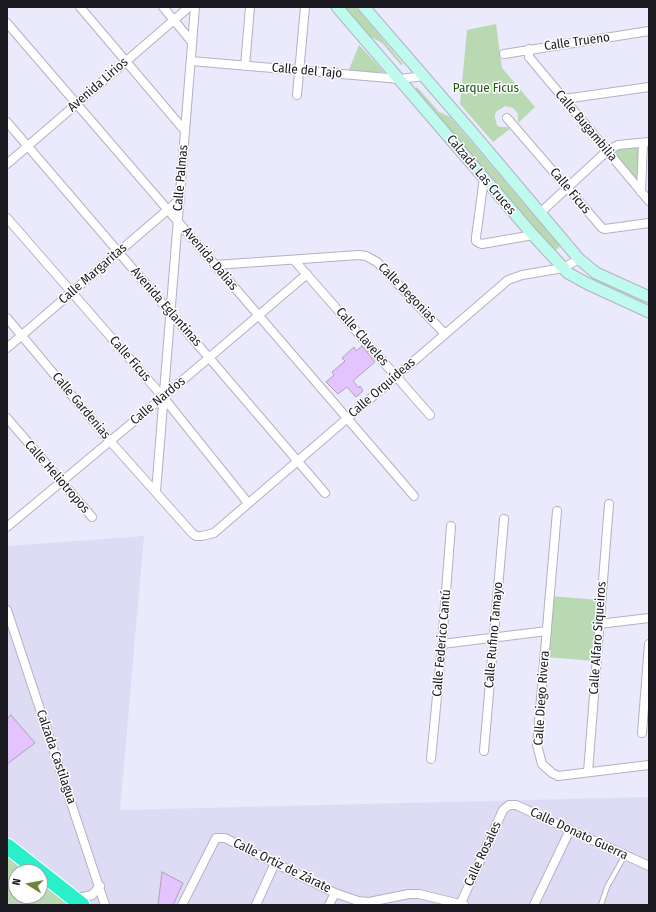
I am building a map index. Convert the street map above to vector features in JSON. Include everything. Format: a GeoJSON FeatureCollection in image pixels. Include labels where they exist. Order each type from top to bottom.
{"type":"FeatureCollection","features":[{"type":"Feature","properties":{"kind":"highway"},"geometry":{"type":"LineString","coordinates":[[7,846],[76,900]]}},
{"type":"Feature","properties":{"kind":"street"},"geometry":{"type":"LineString","coordinates":[[80,7],[185,131]]}},
{"type":"Feature","properties":{"kind":"street"},"geometry":{"type":"LineString","coordinates":[[164,7],[192,42]]}},
{"type":"Feature","properties":{"kind":"street","name":"Avenida Lirios"},"geometry":{"type":"LineString","coordinates":[[7,164],[190,7]]}},
{"type":"Feature","properties":{"kind":"street","name":"Calle Palmas"},"geometry":{"type":"LineString","coordinates":[[156,492],[196,7]]}},
{"type":"Feature","properties":{"kind":"street"},"geometry":{"type":"LineString","coordinates":[[245,66],[250,7]]}},
{"type":"Feature","properties":{"kind":"street"},"geometry":{"type":"LineString","coordinates":[[296,95],[305,7]]}},
{"type":"Feature","properties":{"kind":"street","name":"Calzada Las Cruces"},"geometry":{"type":"LineString","coordinates":[[337,7],[563,268],[574,276],[649,312]]}},
{"type":"Feature","properties":{"kind":"street","name":"Calzada Las Cruces"},"geometry":{"type":"LineString","coordinates":[[364,7],[579,259],[596,273],[649,297]]}},
{"type":"Feature","properties":{"kind":"street","name":"Avenida Dalias"},"geometry":{"type":"LineString","coordinates":[[7,23],[414,496]]}},
{"type":"Feature","properties":{"kind":"street","name":"Calle Trueno"},"geometry":{"type":"LineString","coordinates":[[504,54],[649,31]]}},
{"type":"Feature","properties":{"kind":"street","name":"Calle Bugambilia"},"geometry":{"type":"LineString","coordinates":[[529,49],[529,57],[649,201]]}},
{"type":"Feature","properties":{"kind":"street","name":"Calle del Tajo"},"geometry":{"type":"LineString","coordinates":[[191,61],[400,79],[424,76]]}},
{"type":"Feature","properties":{"kind":"street"},"geometry":{"type":"LineString","coordinates":[[564,99],[649,88]]}},
{"type":"Feature","properties":{"kind":"street","name":"Calle Ficus"},"geometry":{"type":"LineString","coordinates":[[507,118],[602,228],[605,229],[649,222]]}},
{"type":"Feature","properties":{"kind":"street","name":"Avenida Eglantinas"},"geometry":{"type":"LineString","coordinates":[[7,122],[325,493]]}},
{"type":"Feature","properties":{"kind":"street"},"geometry":{"type":"LineString","coordinates":[[540,213],[607,151],[618,145],[646,142],[641,192]]}},
{"type":"Feature","properties":{"kind":"street"},"geometry":{"type":"LineString","coordinates":[[484,178],[476,241],[482,244],[533,235]]}},
{"type":"Feature","properties":{"kind":"street","name":"Calle Margaritas"},"geometry":{"type":"LineString","coordinates":[[7,348],[179,200]]}},
{"type":"Feature","properties":{"kind":"street","name":"Calle Ficus"},"geometry":{"type":"LineString","coordinates":[[7,218],[163,397],[248,503]]}},
{"type":"Feature","properties":{"kind":"street","name":"Calle Begonias"},"geometry":{"type":"LineString","coordinates":[[294,260],[359,255],[366,256],[377,262],[446,334]]}},
{"type":"Feature","properties":{"kind":"street","name":"Calle Orquídeas"},"geometry":{"type":"LineString","coordinates":[[196,536],[214,533],[508,280],[522,275],[563,268],[579,259]]}},
{"type":"Feature","properties":{"kind":"street"},"geometry":{"type":"LineString","coordinates":[[215,265],[294,260]]}},
{"type":"Feature","properties":{"kind":"street","name":"Calle Claveles"},"geometry":{"type":"LineString","coordinates":[[294,260],[430,416]]}},
{"type":"Feature","properties":{"kind":"street","name":"Calle Nardos"},"geometry":{"type":"LineString","coordinates":[[8,523],[163,397],[307,274]]}},
{"type":"Feature","properties":{"kind":"street","name":"Calle Gardenias"},"geometry":{"type":"LineString","coordinates":[[7,318],[110,441],[196,536]]}},
{"type":"Feature","properties":{"kind":"street","name":"Calle Heliotropos"},"geometry":{"type":"LineString","coordinates":[[7,418],[92,517]]}},
{"type":"Feature","properties":{"kind":"street","name":"Calle Alfaro Siqueiros"},"geometry":{"type":"LineString","coordinates":[[588,772],[609,504]]}},
{"type":"Feature","properties":{"kind":"street","name":"Calle Diego Rivera"},"geometry":{"type":"LineString","coordinates":[[557,511],[537,745],[542,764],[552,773],[558,776],[588,772]]}},
{"type":"Feature","properties":{"kind":"street","name":"Calle Rufino Tamayo"},"geometry":{"type":"LineString","coordinates":[[484,751],[504,519]]}},
{"type":"Feature","properties":{"kind":"street","name":"Calle Federico Cantú"},"geometry":{"type":"LineString","coordinates":[[431,759],[452,526]]}},
{"type":"Feature","properties":{"kind":"street","name":"Calzada Castilagua"},"geometry":{"type":"LineString","coordinates":[[7,610],[100,886],[105,905]]}},
{"type":"Feature","properties":{"kind":"street"},"geometry":{"type":"LineString","coordinates":[[599,624],[649,618]]}},
{"type":"Feature","properties":{"kind":"street","name":"Calle Diego Rivera"},"geometry":{"type":"LineString","coordinates":[[442,644],[547,631]]}},
{"type":"Feature","properties":{"kind":"street"},"geometry":{"type":"LineString","coordinates":[[642,733],[649,644]]}},
{"type":"Feature","properties":{"kind":"street"},"geometry":{"type":"LineString","coordinates":[[588,772],[649,765]]}},
{"type":"Feature","properties":{"kind":"street","name":"Calle Donato Guerra"},"geometry":{"type":"LineString","coordinates":[[509,805],[516,805],[649,866]]}},
{"type":"Feature","properties":{"kind":"street","name":"Calle Rosales"},"geometry":{"type":"LineString","coordinates":[[461,904],[504,810],[509,805]]}},
{"type":"Feature","properties":{"kind":"street"},"geometry":{"type":"LineString","coordinates":[[534,905],[570,830]]}},
{"type":"Feature","properties":{"kind":"street","name":"Calle Ortiz de Zárate"},"geometry":{"type":"LineString","coordinates":[[182,905],[216,838],[225,838],[335,893],[358,901],[369,902],[409,894],[419,894],[461,904]]}},
{"type":"Feature","properties":{"kind":"street"},"geometry":{"type":"LineString","coordinates":[[256,905],[275,863]]}},
{"type":"Feature","properties":{"kind":"street"},"geometry":{"type":"LineString","coordinates":[[76,900],[92,895],[100,886]]}},
{"type":"Feature","properties":{"kind":"street"},"geometry":{"type":"LineString","coordinates":[[329,905],[335,893]]}},
{"type":"Feature","properties":{"kind":"lane"},"geometry":{"type":"LineString","coordinates":[[601,905],[607,887],[625,855]]}},
{"type":"Feature","properties":{"kind":"shaded area"},"geometry":{"type":"Polygon","coordinates":[[[144,536],[120,810],[649,797],[649,905],[7,905],[7,546],[144,536]]]}},
{"type":"Feature","properties":{"kind":"green space"},"geometry":{"type":"Polygon","coordinates":[[[345,7],[356,7],[403,64],[401,65],[382,43],[371,37],[345,7]]]}},
{"type":"Feature","properties":{"kind":"green space","name":"Parque Ficus"},"geometry":{"type":"Polygon","coordinates":[[[496,24],[502,68],[535,107],[518,123],[518,114],[513,108],[505,106],[497,111],[495,118],[497,125],[510,129],[493,142],[460,104],[467,30],[496,24]]]}},
{"type":"Feature","properties":{"kind":"green space"},"geometry":{"type":"Polygon","coordinates":[[[359,45],[384,72],[348,72],[359,45]]]}},
{"type":"Feature","properties":{"kind":"green space"},"geometry":{"type":"Polygon","coordinates":[[[417,87],[439,112],[450,117],[560,246],[555,251],[504,194],[415,89],[417,87]]]}},
{"type":"Feature","properties":{"kind":"green space"},"geometry":{"type":"Polygon","coordinates":[[[642,144],[640,190],[608,151],[642,144]]]}},
{"type":"Feature","properties":{"kind":"green space"},"geometry":{"type":"Polygon","coordinates":[[[550,596],[599,600],[595,661],[546,657],[550,596]]]}},
{"type":"Feature","properties":{"kind":"green space"},"geometry":{"type":"Polygon","coordinates":[[[7,847],[29,864],[8,864],[8,904],[48,904],[48,879],[82,905],[8,905],[7,847]]]}},
{"type":"Feature","properties":{"kind":"building"},"geometry":{"type":"Polygon","coordinates":[[[362,346],[375,362],[353,381],[359,388],[360,386],[363,391],[356,397],[347,387],[338,394],[326,382],[334,375],[332,372],[345,361],[342,358],[354,347],[356,351],[362,346]]]}},
{"type":"Feature","properties":{"kind":"building"},"geometry":{"type":"Polygon","coordinates":[[[11,715],[35,743],[7,764],[7,719],[11,715]]]}},
{"type":"Feature","properties":{"kind":"building"},"geometry":{"type":"Polygon","coordinates":[[[162,872],[183,883],[173,905],[158,905],[162,872]]]}}]}
